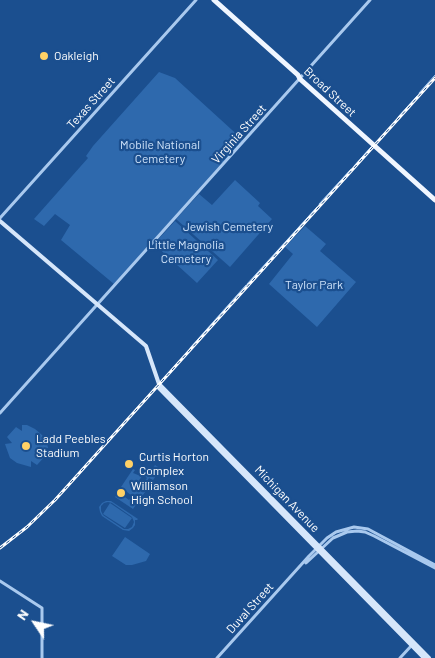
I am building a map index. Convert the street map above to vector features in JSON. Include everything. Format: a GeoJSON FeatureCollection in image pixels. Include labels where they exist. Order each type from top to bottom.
{"type":"FeatureCollection","features":[{"type":"Feature","properties":{"kind":"main road"},"geometry":{"type":"LineString","coordinates":[[210,0],[296,78],[300,79]]}},
{"type":"Feature","properties":{"kind":"main road","name":"Broad Street"},"geometry":{"type":"LineString","coordinates":[[214,0],[434,199]]}},
{"type":"Feature","properties":{"kind":"main road","name":"Michigan Avenue"},"geometry":{"type":"LineString","coordinates":[[0,220],[146,346],[158,386],[429,658]]}},
{"type":"Feature","properties":{"kind":"main road","name":"Michigan Avenue"},"geometry":{"type":"LineString","coordinates":[[413,644],[424,658]]}},
{"type":"Feature","properties":{"kind":"street","name":"Texas Street"},"geometry":{"type":"LineString","coordinates":[[0,220],[196,0]]}},
{"type":"Feature","properties":{"kind":"street","name":"Virginia Street"},"geometry":{"type":"LineString","coordinates":[[0,413],[370,0]]}},
{"type":"Feature","properties":{"kind":"street","name":"Duval Street"},"geometry":{"type":"LineString","coordinates":[[217,658],[297,570],[332,534],[340,530],[364,528],[435,564]]}},
{"type":"Feature","properties":{"kind":"street","name":"Duval Street"},"geometry":{"type":"LineString","coordinates":[[319,548],[342,533],[352,531],[364,532],[435,568]]}},
{"type":"Feature","properties":{"kind":"street"},"geometry":{"type":"LineString","coordinates":[[0,581],[42,608],[42,658]]}},
{"type":"Feature","properties":{"kind":"street"},"geometry":{"type":"LineString","coordinates":[[400,658],[413,644]]}},
{"type":"Feature","properties":{"kind":"green space","name":"Mobile National Cemetery"},"geometry":{"type":"Polygon","coordinates":[[[159,72],[175,78],[243,140],[114,284],[61,240],[70,225],[55,214],[44,226],[34,219],[88,158],[86,156],[93,146],[159,72]]]}},
{"type":"Feature","properties":{"kind":"green space","name":"Jewish Cemetery"},"geometry":{"type":"Polygon","coordinates":[[[235,180],[260,203],[258,206],[272,219],[230,267],[176,219],[199,194],[212,205],[235,180]]]}},
{"type":"Feature","properties":{"kind":"green space","name":"Little Magnolia Cemetery"},"geometry":{"type":"Polygon","coordinates":[[[175,221],[218,260],[197,283],[154,244],[175,221]]]}},
{"type":"Feature","properties":{"kind":"green space","name":"Taylor Park"},"geometry":{"type":"Polygon","coordinates":[[[305,226],[326,244],[320,251],[356,282],[317,327],[269,284],[293,254],[285,247],[305,226]]]}},
{"type":"Feature","properties":{"kind":"green space","name":"Ladd Peebles Stadium"},"geometry":{"type":"Polygon","coordinates":[[[22,425],[35,429],[47,443],[48,448],[42,449],[47,454],[37,465],[31,461],[31,467],[17,463],[10,458],[5,444],[12,443],[7,437],[16,427],[22,431],[22,425]]]}},
{"type":"Feature","properties":{"kind":"green space"},"geometry":{"type":"Polygon","coordinates":[[[140,465],[148,471],[145,476],[155,465],[161,469],[153,480],[149,478],[146,483],[150,485],[133,509],[115,497],[121,494],[129,500],[132,496],[121,487],[133,469],[135,470],[133,473],[138,475],[141,470],[139,468],[140,465]],[[143,475],[137,483],[141,486],[147,478],[143,475]]]}},
{"type":"Feature","properties":{"kind":"green space"},"geometry":{"type":"Polygon","coordinates":[[[111,501],[138,519],[135,520],[133,528],[129,531],[123,530],[102,516],[99,507],[102,503],[111,501]],[[104,503],[101,506],[103,515],[124,529],[132,527],[134,522],[132,517],[112,503],[104,503]]]}},
{"type":"Feature","properties":{"kind":"green space"},"geometry":{"type":"Polygon","coordinates":[[[110,503],[132,518],[125,528],[103,514],[110,503]]]}},
{"type":"Feature","properties":{"kind":"green space"},"geometry":{"type":"Polygon","coordinates":[[[125,537],[150,554],[146,561],[126,565],[112,556],[125,537]]]}},
{"type":"Feature","properties":{"kind":"waterway"},"geometry":{"type":"LineString","coordinates":[[419,93],[435,75]]}},
{"type":"Feature","properties":{"kind":"waterway"},"geometry":{"type":"LineString","coordinates":[[398,117],[417,96]]}},
{"type":"Feature","properties":{"kind":"waterway"},"geometry":{"type":"LineString","coordinates":[[354,166],[371,147]]}},
{"type":"Feature","properties":{"kind":"waterway"},"geometry":{"type":"LineString","coordinates":[[319,204],[351,169]]}},
{"type":"Feature","properties":{"kind":"waterway"},"geometry":{"type":"LineString","coordinates":[[247,284],[317,207]]}},
{"type":"Feature","properties":{"kind":"waterway"},"geometry":{"type":"LineString","coordinates":[[190,348],[246,285]]}},
{"type":"Feature","properties":{"kind":"railway"},"geometry":{"type":"LineString","coordinates":[[0,548],[27,527],[55,500],[435,78]]}},
{"type":"Feature","properties":{"kind":"place","name":"Oakleigh"},"geometry":{"type":"Point","coordinates":[44,56]}},
{"type":"Feature","properties":{"kind":"place","name":"Ladd Peebles Stadium"},"geometry":{"type":"Point","coordinates":[26,446]}},
{"type":"Feature","properties":{"kind":"place","name":"Curtis Horton Complex"},"geometry":{"type":"Point","coordinates":[129,464]}},
{"type":"Feature","properties":{"kind":"place","name":"Williamson High School"},"geometry":{"type":"Point","coordinates":[121,493]}}]}
